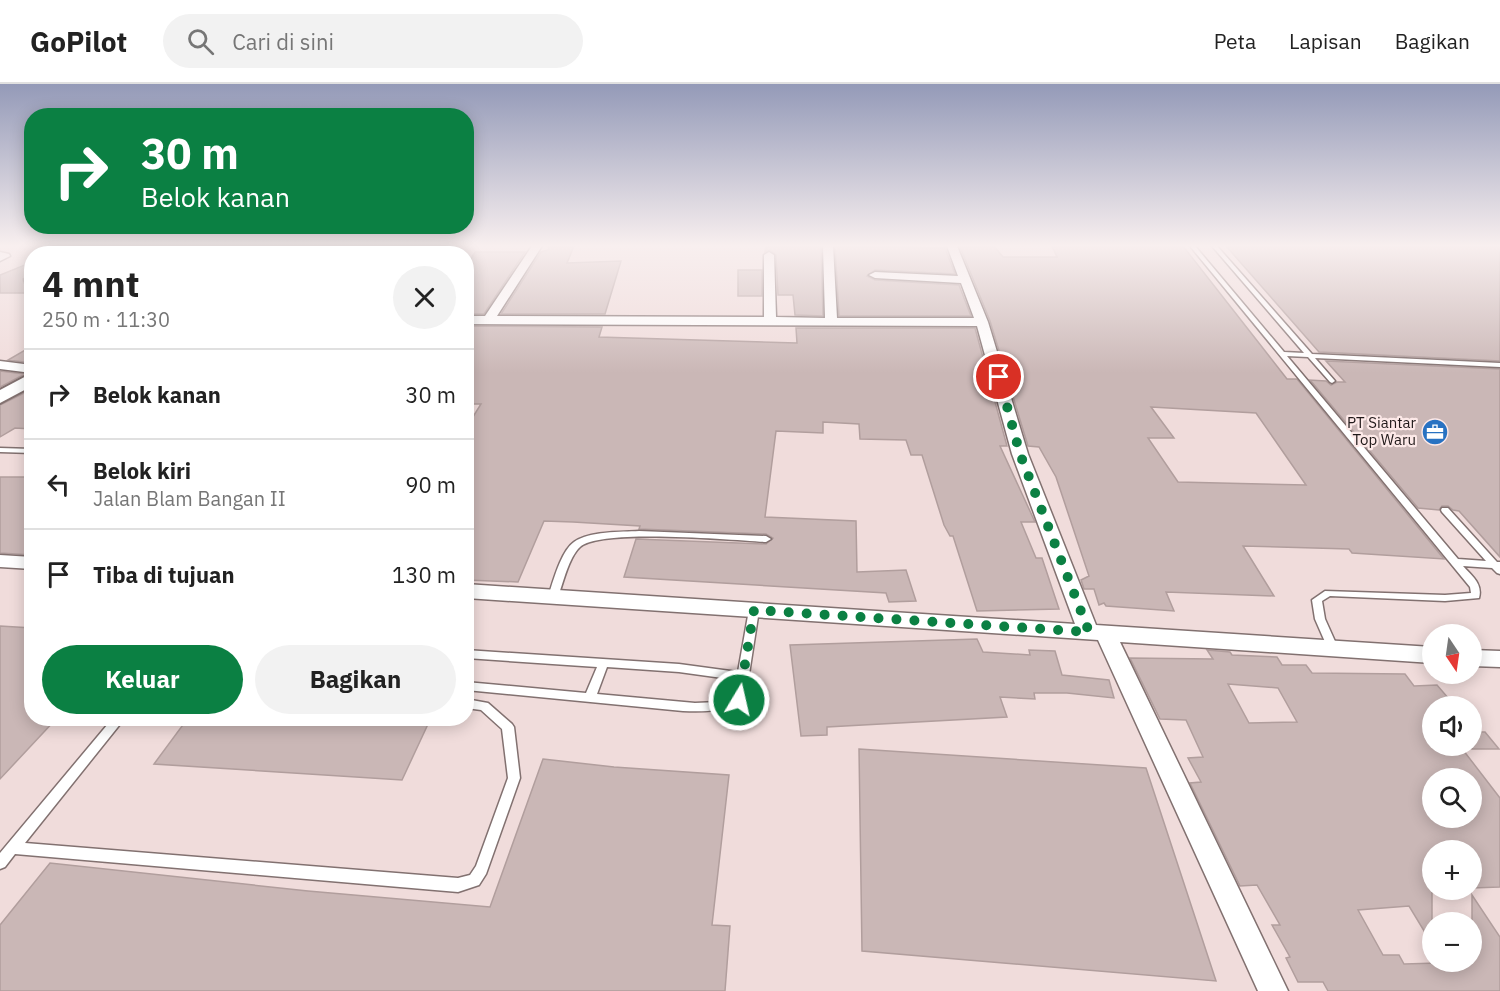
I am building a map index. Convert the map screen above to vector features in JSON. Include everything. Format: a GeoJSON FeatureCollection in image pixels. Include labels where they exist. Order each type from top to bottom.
{"type":"FeatureCollection","features":[{"type":"Feature","properties":{"kind":"street"},"geometry":{"type":"LineString","coordinates":[[489,320],[510,288]]}},
{"type":"Feature","properties":{"kind":"street"},"geometry":{"type":"LineString","coordinates":[[770,288],[770,321]]}},
{"type":"Feature","properties":{"kind":"street"},"geometry":{"type":"LineString","coordinates":[[830,288],[831,321]]}},
{"type":"Feature","properties":{"kind":"street"},"geometry":{"type":"LineString","coordinates":[[969,288],[982,322],[1020,454],[1096,633],[1112,644],[1273,991]]}},
{"type":"Feature","properties":{"kind":"street"},"geometry":{"type":"LineString","coordinates":[[474,320],[982,322]]}},
{"type":"Feature","properties":{"kind":"street"},"geometry":{"type":"LineString","coordinates":[[0,366],[24,368]]}},
{"type":"Feature","properties":{"kind":"street"},"geometry":{"type":"LineString","coordinates":[[0,398],[24,383]]}},
{"type":"Feature","properties":{"kind":"street"},"geometry":{"type":"LineString","coordinates":[[0,561],[24,562]]}},
{"type":"Feature","properties":{"kind":"street"},"geometry":{"type":"LineString","coordinates":[[474,592],[1422,654]]}},
{"type":"Feature","properties":{"kind":"street"},"geometry":{"type":"LineString","coordinates":[[1482,659],[1500,660]]}},
{"type":"Feature","properties":{"kind":"lane"},"geometry":{"type":"LineString","coordinates":[[1228,288],[1475,586],[1476,596],[1445,598],[1344,593],[1321,596],[1317,600],[1320,620],[1333,648]]}},
{"type":"Feature","properties":{"kind":"lane"},"geometry":{"type":"LineString","coordinates":[[1251,288],[1332,381]]}},
{"type":"Feature","properties":{"kind":"lane"},"geometry":{"type":"LineString","coordinates":[[1281,354],[1500,365]]}},
{"type":"Feature","properties":{"kind":"lane"},"geometry":{"type":"LineString","coordinates":[[0,450],[24,451]]}},
{"type":"Feature","properties":{"kind":"lane"},"geometry":{"type":"LineString","coordinates":[[1444,510],[1498,567]]}},
{"type":"Feature","properties":{"kind":"lane"},"geometry":{"type":"LineString","coordinates":[[553,597],[565,565],[577,544],[593,537],[633,534],[766,539]]}},
{"type":"Feature","properties":{"kind":"lane"},"geometry":{"type":"LineString","coordinates":[[1454,562],[1498,567]]}},
{"type":"Feature","properties":{"kind":"lane"},"geometry":{"type":"LineString","coordinates":[[474,687],[590,699],[711,707],[731,704],[739,700],[754,610]]}},
{"type":"Feature","properties":{"kind":"lane"},"geometry":{"type":"LineString","coordinates":[[474,655],[679,668],[743,677]]}},
{"type":"Feature","properties":{"kind":"lane"},"geometry":{"type":"LineString","coordinates":[[590,699],[603,664]]}},
{"type":"Feature","properties":{"kind":"lane"},"geometry":{"type":"LineString","coordinates":[[13,848],[446,884],[466,883],[474,879],[485,862],[514,778],[508,727],[484,706],[474,704]]}},
{"type":"Feature","properties":{"kind":"lane"},"geometry":{"type":"LineString","coordinates":[[0,863],[113,726]]}},
{"type":"Feature","properties":{"kind":"building"},"geometry":{"type":"Polygon","coordinates":[[[0,288],[24,288],[24,293],[0,293],[0,288]]]}},
{"type":"Feature","properties":{"kind":"building"},"geometry":{"type":"Polygon","coordinates":[[[474,288],[501,288],[484,314],[474,314],[474,288]]]}},
{"type":"Feature","properties":{"kind":"building"},"geometry":{"type":"Polygon","coordinates":[[[518,288],[613,288],[605,314],[501,314],[518,288]]]}},
{"type":"Feature","properties":{"kind":"building"},"geometry":{"type":"Polygon","coordinates":[[[738,288],[762,288],[762,296],[738,296],[738,288]]]}},
{"type":"Feature","properties":{"kind":"building"},"geometry":{"type":"Polygon","coordinates":[[[778,288],[822,288],[823,316],[795,315],[793,295],[778,295],[778,288]]]}},
{"type":"Feature","properties":{"kind":"building"},"geometry":{"type":"Polygon","coordinates":[[[837,288],[960,288],[971,316],[839,316],[837,288]]]}},
{"type":"Feature","properties":{"kind":"building"},"geometry":{"type":"Polygon","coordinates":[[[977,288],[1216,288],[1287,379],[1297,379],[1444,559],[1352,553],[1349,549],[1243,546],[1274,596],[1166,592],[1174,611],[1106,606],[1104,603],[1099,605],[1094,589],[1084,589],[1081,580],[1089,576],[1056,477],[1039,447],[1028,446],[990,321],[977,288]],[[1151,407],[1174,438],[1148,438],[1178,482],[1306,485],[1256,413],[1151,407]]]}},
{"type":"Feature","properties":{"kind":"building"},"geometry":{"type":"Polygon","coordinates":[[[1263,288],[1500,288],[1500,361],[1319,352],[1263,288]]]}},
{"type":"Feature","properties":{"kind":"building"},"geometry":{"type":"Polygon","coordinates":[[[474,326],[602,327],[599,337],[797,343],[796,328],[975,328],[1007,446],[1000,446],[1035,522],[1021,522],[1036,558],[1042,558],[1059,609],[977,611],[953,536],[950,536],[944,525],[922,455],[911,455],[906,440],[860,439],[859,424],[823,422],[823,433],[776,431],[765,517],[856,521],[857,572],[906,570],[916,601],[889,602],[886,593],[624,577],[636,539],[766,544],[773,538],[766,534],[639,529],[640,526],[573,522],[544,521],[518,582],[474,580],[474,415],[481,404],[474,404],[474,326]]]}},
{"type":"Feature","properties":{"kind":"building"},"geometry":{"type":"Polygon","coordinates":[[[24,351],[24,362],[8,360],[24,351]]]}},
{"type":"Feature","properties":{"kind":"building","name":"PT Siantar Top Waru"},"geometry":{"type":"Polygon","coordinates":[[[1326,361],[1500,369],[1500,557],[1459,511],[1448,506],[1442,506],[1439,510],[1418,508],[1310,380],[1326,381],[1331,385],[1345,382],[1326,361]]]}},
{"type":"Feature","properties":{"kind":"building"},"geometry":{"type":"Polygon","coordinates":[[[0,371],[24,374],[24,375],[0,387],[0,371]]]}},
{"type":"Feature","properties":{"kind":"building"},"geometry":{"type":"Polygon","coordinates":[[[24,393],[24,429],[15,428],[0,437],[0,405],[24,393]]]}},
{"type":"Feature","properties":{"kind":"building"},"geometry":{"type":"Polygon","coordinates":[[[0,477],[24,477],[24,554],[0,553],[0,477]]]}},
{"type":"Feature","properties":{"kind":"building"},"geometry":{"type":"Polygon","coordinates":[[[0,626],[24,628],[24,726],[50,726],[0,779],[0,626]]]}},
{"type":"Feature","properties":{"kind":"building"},"geometry":{"type":"Polygon","coordinates":[[[977,639],[983,652],[1030,655],[1029,650],[1055,651],[1062,675],[1109,680],[1114,698],[1067,693],[1034,693],[1035,699],[1000,697],[1007,717],[827,727],[827,735],[801,736],[790,645],[977,639]]]}},
{"type":"Feature","properties":{"kind":"building"},"geometry":{"type":"Polygon","coordinates":[[[1207,650],[1230,652],[1232,655],[1277,657],[1282,665],[1306,665],[1312,673],[1405,674],[1414,686],[1437,685],[1446,696],[1422,696],[1422,756],[1468,756],[1477,768],[1422,768],[1422,828],[1482,828],[1482,775],[1500,798],[1500,887],[1482,888],[1482,840],[1422,840],[1422,900],[1432,900],[1432,912],[1422,912],[1422,927],[1409,906],[1358,910],[1383,955],[1399,955],[1404,964],[1422,963],[1422,972],[1482,972],[1482,912],[1472,912],[1472,900],[1475,900],[1500,937],[1500,991],[1328,991],[1323,982],[1298,982],[1286,958],[1290,957],[1272,925],[1280,925],[1257,885],[1240,886],[1190,783],[1201,782],[1188,758],[1203,757],[1186,720],[1160,719],[1130,658],[1213,659],[1207,650]],[[1228,684],[1249,723],[1297,722],[1278,688],[1228,684]]]}},
{"type":"Feature","properties":{"kind":"building"},"geometry":{"type":"Polygon","coordinates":[[[182,726],[427,726],[402,780],[154,764],[182,726]]]}},
{"type":"Feature","properties":{"kind":"building"},"geometry":{"type":"Polygon","coordinates":[[[1482,732],[1485,732],[1499,749],[1482,749],[1482,732]]]}},
{"type":"Feature","properties":{"kind":"building"},"geometry":{"type":"Polygon","coordinates":[[[859,749],[1146,768],[1216,981],[862,951],[859,749]]]}},
{"type":"Feature","properties":{"kind":"building"},"geometry":{"type":"Polygon","coordinates":[[[543,759],[614,767],[729,775],[712,925],[730,926],[725,991],[0,991],[0,925],[50,863],[308,891],[490,907],[543,759]]]}},
{"type":"Feature","properties":{"kind":"place","name":"PT Siantar Top Waru"},"geometry":{"type":"Point","coordinates":[1435,432]}},
{"type":"Feature","properties":{"kind":"route"},"geometry":{"type":"LineString","coordinates":[[739,700],[754,610],[1089,632],[1020,454],[999,377]]}}]}
